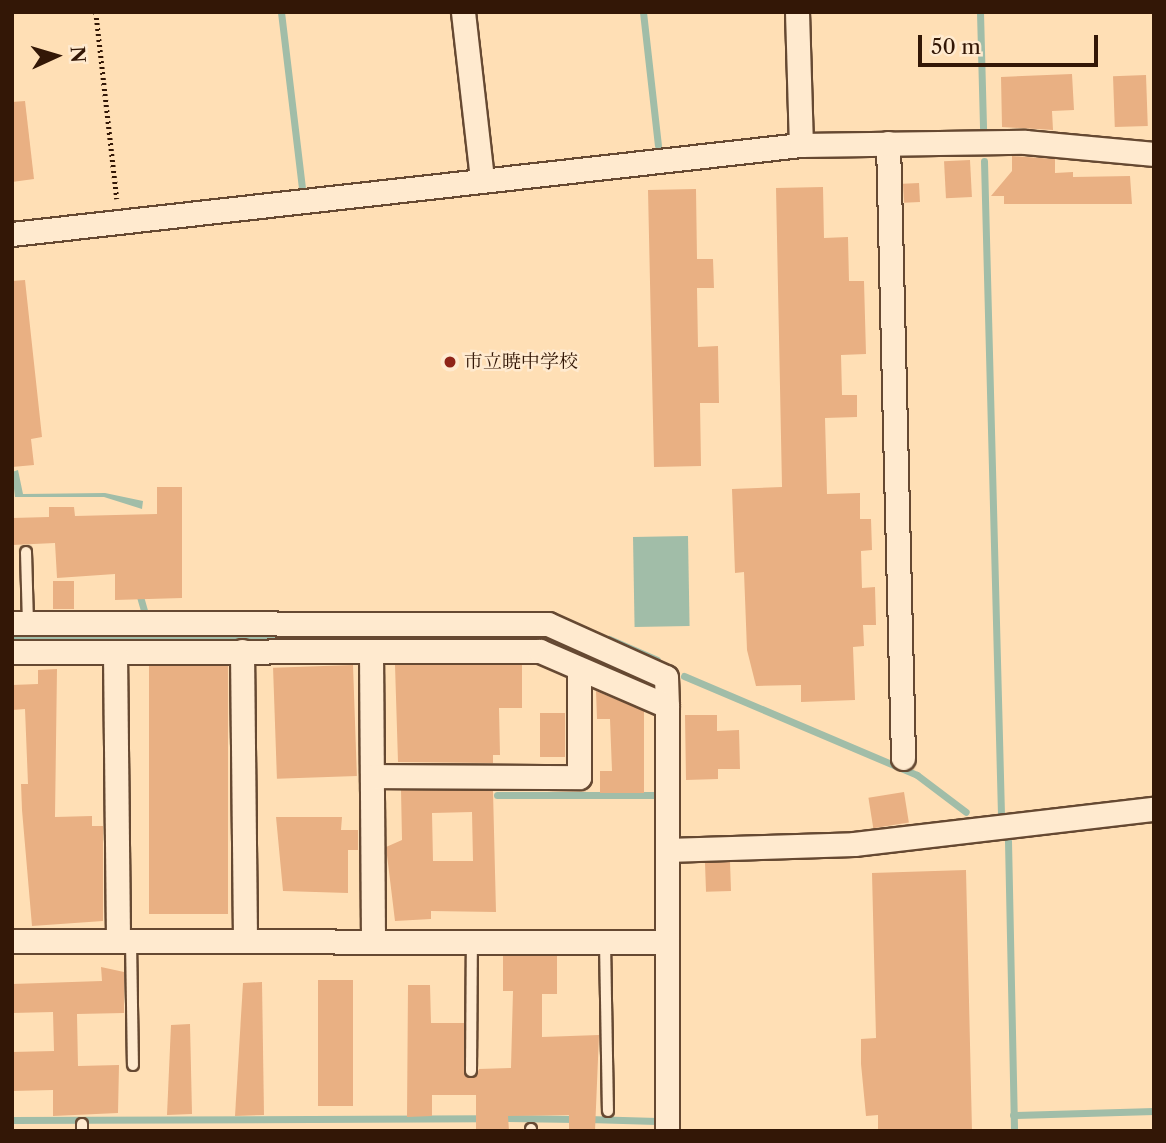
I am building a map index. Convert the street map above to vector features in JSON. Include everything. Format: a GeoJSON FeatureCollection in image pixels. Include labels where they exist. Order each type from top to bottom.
{"type":"FeatureCollection","features":[{"type":"Feature","properties":{"kind":"street"},"geometry":{"type":"LineString","coordinates":[[463,12],[482,180]]}},
{"type":"Feature","properties":{"kind":"street"},"geometry":{"type":"LineString","coordinates":[[797,12],[801,145]]}},
{"type":"Feature","properties":{"kind":"street"},"geometry":{"type":"LineString","coordinates":[[12,234],[801,145],[1025,142],[1154,154]]}},
{"type":"Feature","properties":{"kind":"street"},"geometry":{"type":"LineString","coordinates":[[888,143],[903,758]]}},
{"type":"Feature","properties":{"kind":"street"},"geometry":{"type":"LineString","coordinates":[[20,623],[548,624],[666,677],[667,1131]]}},
{"type":"Feature","properties":{"kind":"street"},"geometry":{"type":"LineString","coordinates":[[242,651],[245,941]]}},
{"type":"Feature","properties":{"kind":"street"},"geometry":{"type":"LineString","coordinates":[[371,651],[373,941]]}},
{"type":"Feature","properties":{"kind":"street"},"geometry":{"type":"LineString","coordinates":[[12,652],[540,651],[667,706]]}},
{"type":"Feature","properties":{"kind":"street"},"geometry":{"type":"LineString","coordinates":[[115,652],[125,941]]}},
{"type":"Feature","properties":{"kind":"street"},"geometry":{"type":"LineString","coordinates":[[373,776],[579,777],[579,670]]}},
{"type":"Feature","properties":{"kind":"street"},"geometry":{"type":"LineString","coordinates":[[667,850],[854,844],[1154,809]]}},
{"type":"Feature","properties":{"kind":"street"},"geometry":{"type":"LineString","coordinates":[[12,941],[667,942]]}},
{"type":"Feature","properties":{"kind":"lane"},"geometry":{"type":"LineString","coordinates":[[20,623],[26,552]]}},
{"type":"Feature","properties":{"kind":"lane"},"geometry":{"type":"LineString","coordinates":[[125,941],[133,1065]]}},
{"type":"Feature","properties":{"kind":"lane"},"geometry":{"type":"LineString","coordinates":[[471,1071],[472,942]]}},
{"type":"Feature","properties":{"kind":"lane"},"geometry":{"type":"LineString","coordinates":[[605,942],[608,1111]]}},
{"type":"Feature","properties":{"kind":"path"},"geometry":{"type":"LineString","coordinates":[[96,12],[120,222]]}},
{"type":"Feature","properties":{"kind":"shaded area"},"geometry":{"type":"Polygon","coordinates":[[[18,470],[23,494],[105,493],[143,501],[142,509],[104,497],[15,497],[12,472],[18,470]]]}},
{"type":"Feature","properties":{"kind":"shaded area"},"geometry":{"type":"Polygon","coordinates":[[[688,536],[690,626],[635,627],[633,537],[688,536]]]}},
{"type":"Feature","properties":{"kind":"building"},"geometry":{"type":"Polygon","coordinates":[[[1072,74],[1074,110],[1052,111],[1053,130],[1002,127],[1001,77],[1072,74]]]}},
{"type":"Feature","properties":{"kind":"building"},"geometry":{"type":"Polygon","coordinates":[[[1146,75],[1148,126],[1115,127],[1113,76],[1146,75]]]}},
{"type":"Feature","properties":{"kind":"building"},"geometry":{"type":"Polygon","coordinates":[[[25,101],[34,179],[12,182],[12,102],[25,101]]]}},
{"type":"Feature","properties":{"kind":"building"},"geometry":{"type":"Polygon","coordinates":[[[1012,156],[1055,159],[1055,173],[1073,172],[1073,177],[1130,176],[1132,204],[1004,204],[1004,196],[991,196],[1012,171],[1012,156]]]}},
{"type":"Feature","properties":{"kind":"building"},"geometry":{"type":"Polygon","coordinates":[[[970,160],[972,197],[946,198],[944,161],[970,160]]]}},
{"type":"Feature","properties":{"kind":"building"},"geometry":{"type":"Polygon","coordinates":[[[919,183],[920,202],[904,203],[903,184],[919,183]]]}},
{"type":"Feature","properties":{"kind":"building"},"geometry":{"type":"Polygon","coordinates":[[[823,187],[824,238],[848,237],[849,281],[864,281],[866,354],[841,355],[842,395],[857,395],[857,417],[825,418],[827,494],[860,493],[860,519],[871,519],[872,550],[861,551],[862,588],[875,587],[876,625],[863,625],[864,646],[853,647],[855,700],[801,702],[801,685],[756,686],[747,650],[744,572],[735,573],[732,489],[782,487],[776,188],[823,187]]]}},
{"type":"Feature","properties":{"kind":"building"},"geometry":{"type":"Polygon","coordinates":[[[696,189],[697,259],[713,259],[714,288],[697,288],[698,347],[718,346],[719,403],[700,403],[701,466],[654,467],[648,190],[696,189]]]}},
{"type":"Feature","properties":{"kind":"building"},"geometry":{"type":"Polygon","coordinates":[[[25,280],[42,437],[31,439],[34,465],[12,467],[12,281],[25,280]]]}},
{"type":"Feature","properties":{"kind":"building"},"geometry":{"type":"Polygon","coordinates":[[[157,487],[182,487],[182,598],[115,600],[115,574],[57,578],[55,543],[12,545],[12,518],[49,517],[49,507],[74,507],[75,516],[157,514],[157,487]]]}},
{"type":"Feature","properties":{"kind":"building"},"geometry":{"type":"Polygon","coordinates":[[[53,581],[74,581],[74,609],[53,609],[53,581]]]}},
{"type":"Feature","properties":{"kind":"building"},"geometry":{"type":"Polygon","coordinates":[[[353,665],[357,776],[277,779],[273,668],[353,665]]]}},
{"type":"Feature","properties":{"kind":"building"},"geometry":{"type":"Polygon","coordinates":[[[395,665],[522,665],[522,708],[499,708],[500,755],[493,755],[493,763],[398,762],[395,665]]]}},
{"type":"Feature","properties":{"kind":"building"},"geometry":{"type":"Polygon","coordinates":[[[149,666],[228,666],[228,914],[149,914],[149,666]]]}},
{"type":"Feature","properties":{"kind":"building"},"geometry":{"type":"Polygon","coordinates":[[[57,669],[55,817],[92,816],[92,826],[103,826],[103,921],[32,926],[21,784],[28,784],[25,709],[12,710],[12,685],[38,684],[38,670],[57,669]]]}},
{"type":"Feature","properties":{"kind":"building"},"geometry":{"type":"Polygon","coordinates":[[[596,691],[644,711],[644,793],[600,793],[600,771],[612,771],[610,719],[597,719],[596,691]]]}},
{"type":"Feature","properties":{"kind":"building"},"geometry":{"type":"Polygon","coordinates":[[[540,713],[565,713],[565,757],[540,757],[540,713]]]}},
{"type":"Feature","properties":{"kind":"building"},"geometry":{"type":"Polygon","coordinates":[[[685,715],[717,715],[717,731],[739,730],[740,769],[718,769],[718,779],[686,780],[685,715]]]}},
{"type":"Feature","properties":{"kind":"building"},"geometry":{"type":"Polygon","coordinates":[[[401,790],[493,791],[496,912],[431,911],[431,919],[395,921],[386,847],[402,840],[401,790]],[[472,812],[432,813],[433,861],[473,861],[472,812]]]}},
{"type":"Feature","properties":{"kind":"building"},"geometry":{"type":"Polygon","coordinates":[[[904,792],[909,823],[873,828],[868,798],[904,792]]]}},
{"type":"Feature","properties":{"kind":"building"},"geometry":{"type":"Polygon","coordinates":[[[276,817],[342,817],[341,830],[358,830],[358,850],[348,850],[348,893],[283,891],[276,817]]]}},
{"type":"Feature","properties":{"kind":"building"},"geometry":{"type":"Polygon","coordinates":[[[730,862],[731,891],[706,892],[705,863],[730,862]]]}},
{"type":"Feature","properties":{"kind":"building"},"geometry":{"type":"Polygon","coordinates":[[[966,870],[972,1131],[878,1131],[878,1115],[866,1116],[861,1064],[861,1039],[876,1038],[872,873],[966,870]]]}},
{"type":"Feature","properties":{"kind":"building"},"geometry":{"type":"Polygon","coordinates":[[[503,956],[557,956],[557,994],[542,994],[542,1037],[599,1035],[595,1131],[569,1131],[569,1115],[508,1116],[509,1131],[476,1131],[476,1095],[432,1095],[432,1116],[407,1117],[408,985],[430,985],[431,1023],[464,1023],[466,1077],[475,1077],[479,1069],[511,1068],[513,991],[503,991],[503,956]]]}},
{"type":"Feature","properties":{"kind":"building"},"geometry":{"type":"Polygon","coordinates":[[[101,967],[124,972],[124,1013],[77,1014],[78,1066],[119,1065],[118,1113],[53,1116],[53,1090],[12,1091],[12,1052],[54,1051],[53,1012],[12,1013],[12,984],[102,981],[101,967]]]}},
{"type":"Feature","properties":{"kind":"building"},"geometry":{"type":"Polygon","coordinates":[[[318,980],[353,980],[353,1106],[318,1106],[318,980]]]}},
{"type":"Feature","properties":{"kind":"building"},"geometry":{"type":"Polygon","coordinates":[[[262,982],[264,1115],[235,1116],[243,983],[262,982]]]}},
{"type":"Feature","properties":{"kind":"building"},"geometry":{"type":"Polygon","coordinates":[[[190,1024],[192,1114],[167,1115],[171,1025],[190,1024]]]}},
{"type":"Feature","properties":{"kind":"waterway"},"geometry":{"type":"LineString","coordinates":[[281,12],[302,187]]}},
{"type":"Feature","properties":{"kind":"waterway"},"geometry":{"type":"LineString","coordinates":[[643,12],[658,145]]}},
{"type":"Feature","properties":{"kind":"waterway"},"geometry":{"type":"LineString","coordinates":[[980,12],[983,128]]}},
{"type":"Feature","properties":{"kind":"waterway"},"geometry":{"type":"LineString","coordinates":[[984,161],[1001,816]]}},
{"type":"Feature","properties":{"kind":"waterway"},"geometry":{"type":"LineString","coordinates":[[139,593],[145,614]]}},
{"type":"Feature","properties":{"kind":"waterway"},"geometry":{"type":"LineString","coordinates":[[12,637],[545,637],[608,663]]}},
{"type":"Feature","properties":{"kind":"waterway"},"geometry":{"type":"LineString","coordinates":[[609,639],[657,660]]}},
{"type":"Feature","properties":{"kind":"waterway"},"geometry":{"type":"LineString","coordinates":[[684,676],[917,775],[966,812]]}},
{"type":"Feature","properties":{"kind":"waterway"},"geometry":{"type":"LineString","coordinates":[[497,795],[656,795]]}},
{"type":"Feature","properties":{"kind":"waterway"},"geometry":{"type":"LineString","coordinates":[[1008,841],[1014,1131]]}},
{"type":"Feature","properties":{"kind":"waterway"},"geometry":{"type":"LineString","coordinates":[[1013,1115],[1154,1111]]}},
{"type":"Feature","properties":{"kind":"waterway"},"geometry":{"type":"LineString","coordinates":[[12,1120],[485,1118]]}},
{"type":"Feature","properties":{"kind":"waterway"},"geometry":{"type":"LineString","coordinates":[[501,1118],[576,1119]]}},
{"type":"Feature","properties":{"kind":"waterway"},"geometry":{"type":"LineString","coordinates":[[588,1119],[657,1121]]}},
{"type":"Feature","properties":{"kind":"place","name":"市立暁中学校"},"geometry":{"type":"Point","coordinates":[450,362]}}]}
